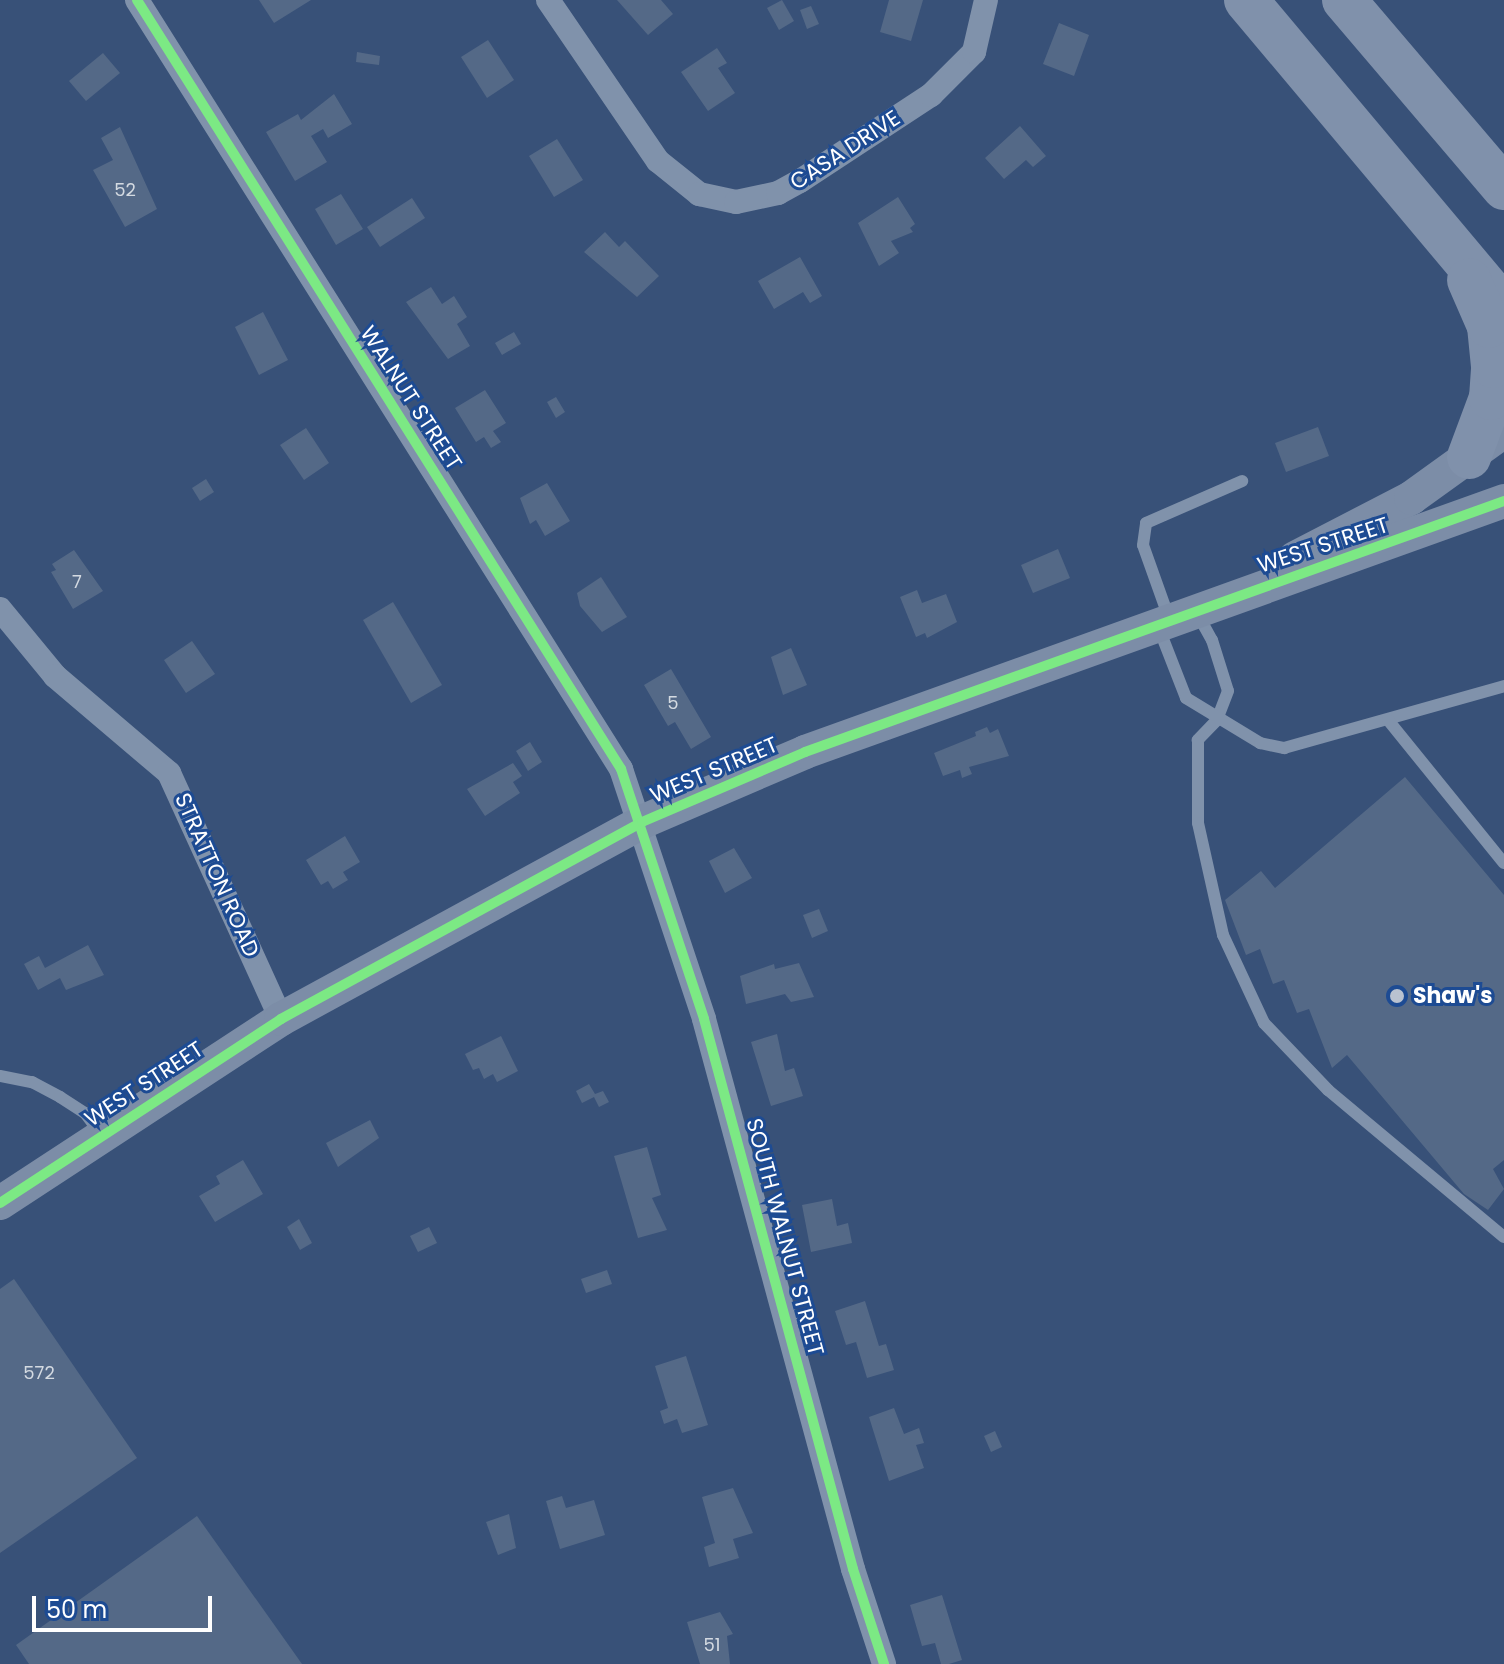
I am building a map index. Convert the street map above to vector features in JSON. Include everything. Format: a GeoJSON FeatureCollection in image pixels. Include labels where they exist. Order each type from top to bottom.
{"type":"FeatureCollection","features":[{"type":"Feature","properties":{"kind":"highway"},"geometry":{"type":"LineString","coordinates":[[1246,0],[1504,308]]}},
{"type":"Feature","properties":{"kind":"highway"},"geometry":{"type":"LineString","coordinates":[[1344,0],[1504,188]]}},
{"type":"Feature","properties":{"kind":"highway"},"geometry":{"type":"LineString","coordinates":[[1455,249],[1489,326],[1493,366],[1491,398],[1469,457]]}},
{"type":"Feature","properties":{"kind":"street","name":"WALNUT STREET"},"geometry":{"type":"LineString","coordinates":[[137,0],[604,742],[642,822]]}},
{"type":"Feature","properties":{"kind":"street","name":"CASA DRIVE"},"geometry":{"type":"LineString","coordinates":[[548,0],[658,161],[699,194],[736,202],[789,187],[931,95],[974,52],[986,0]]}},
{"type":"Feature","properties":{"kind":"street","name":"WEST STREET"},"geometry":{"type":"LineString","coordinates":[[1173,616],[1411,498],[1504,431]]}},
{"type":"Feature","properties":{"kind":"street","name":"WEST STREET"},"geometry":{"type":"LineString","coordinates":[[0,1203],[281,1019],[642,822],[805,752],[1173,616],[1504,501]]}},
{"type":"Feature","properties":{"kind":"street","name":"STRATTON ROAD"},"geometry":{"type":"LineString","coordinates":[[0,609],[55,676],[169,773],[281,1019]]}},
{"type":"Feature","properties":{"kind":"street","name":"SOUTH WALNUT STREET"},"geometry":{"type":"LineString","coordinates":[[642,822],[747,1166],[853,1569],[884,1664]]}},
{"type":"Feature","properties":{"kind":"lane"},"geometry":{"type":"LineString","coordinates":[[1242,481],[1146,523],[1143,545],[1173,616],[1186,698],[1217,720],[1260,743],[1284,748],[1504,686]]}},
{"type":"Feature","properties":{"kind":"lane"},"geometry":{"type":"LineString","coordinates":[[1173,616],[1212,640],[1228,691],[1217,720],[1198,740],[1198,823],[1223,935],[1264,1023],[1328,1090],[1504,1237]]}},
{"type":"Feature","properties":{"kind":"lane"},"geometry":{"type":"LineString","coordinates":[[1388,720],[1504,863]]}},
{"type":"Feature","properties":{"kind":"lane"},"geometry":{"type":"LineString","coordinates":[[0,1076],[32,1082],[60,1097],[85,1113],[102,1134]]}},
{"type":"Feature","properties":{"kind":"building"},"geometry":{"type":"Polygon","coordinates":[[[259,0],[311,0],[274,23],[259,0]]]}},
{"type":"Feature","properties":{"kind":"building"},"geometry":{"type":"Polygon","coordinates":[[[617,0],[661,0],[673,14],[648,35],[617,0]]]}},
{"type":"Feature","properties":{"kind":"building"},"geometry":{"type":"Polygon","coordinates":[[[782,0],[794,21],[779,30],[767,8],[782,0]]]}},
{"type":"Feature","properties":{"kind":"building"},"geometry":{"type":"Polygon","coordinates":[[[889,0],[923,0],[911,41],[880,32],[889,0]]]}},
{"type":"Feature","properties":{"kind":"building"},"geometry":{"type":"Polygon","coordinates":[[[811,6],[819,24],[807,29],[800,10],[811,6]]]}},
{"type":"Feature","properties":{"kind":"building"},"geometry":{"type":"Polygon","coordinates":[[[1059,23],[1089,35],[1074,76],[1043,64],[1059,23]]]}},
{"type":"Feature","properties":{"kind":"building"},"geometry":{"type":"Polygon","coordinates":[[[488,40],[514,80],[487,98],[461,57],[488,40]]]}},
{"type":"Feature","properties":{"kind":"building"},"geometry":{"type":"Polygon","coordinates":[[[717,48],[727,63],[718,68],[735,93],[708,111],[681,72],[717,48]]]}},
{"type":"Feature","properties":{"kind":"building"},"geometry":{"type":"Polygon","coordinates":[[[357,52],[380,56],[379,65],[356,62],[357,52]]]}},
{"type":"Feature","properties":{"kind":"building"},"geometry":{"type":"Polygon","coordinates":[[[103,53],[120,73],[86,101],[69,81],[103,53]]]}},
{"type":"Feature","properties":{"kind":"building"},"geometry":{"type":"Polygon","coordinates":[[[334,94],[352,124],[328,138],[323,129],[311,136],[327,162],[295,181],[266,132],[298,114],[301,120],[334,94]]]}},
{"type":"Feature","properties":{"kind":"building"},"geometry":{"type":"Polygon","coordinates":[[[1020,126],[1046,156],[1033,167],[1026,160],[1004,179],[985,158],[1020,126]]]}},
{"type":"Feature","properties":{"kind":"building"},"geometry":{"type":"Polygon","coordinates":[[[120,127],[157,209],[125,227],[93,170],[113,160],[101,138],[120,127]]]}},
{"type":"Feature","properties":{"kind":"building"},"geometry":{"type":"Polygon","coordinates":[[[557,139],[583,180],[554,197],[529,156],[557,139]]]}},
{"type":"Feature","properties":{"kind":"building"},"geometry":{"type":"Polygon","coordinates":[[[341,194],[363,229],[336,245],[315,209],[341,194]]]}},
{"type":"Feature","properties":{"kind":"building"},"geometry":{"type":"Polygon","coordinates":[[[898,197],[915,224],[910,228],[913,232],[891,241],[899,253],[879,266],[858,223],[898,197]]]}},
{"type":"Feature","properties":{"kind":"building"},"geometry":{"type":"Polygon","coordinates":[[[412,198],[425,218],[380,247],[367,227],[412,198]]]}},
{"type":"Feature","properties":{"kind":"building"},"geometry":{"type":"Polygon","coordinates":[[[605,232],[619,247],[625,241],[659,276],[637,297],[584,252],[605,232]]]}},
{"type":"Feature","properties":{"kind":"building"},"geometry":{"type":"Polygon","coordinates":[[[800,257],[822,296],[810,303],[803,292],[774,309],[758,281],[800,257]]]}},
{"type":"Feature","properties":{"kind":"building"},"geometry":{"type":"Polygon","coordinates":[[[431,287],[442,304],[454,296],[467,317],[457,324],[470,346],[448,359],[406,302],[431,287]]]}},
{"type":"Feature","properties":{"kind":"building"},"geometry":{"type":"Polygon","coordinates":[[[263,312],[288,360],[259,375],[235,327],[263,312]]]}},
{"type":"Feature","properties":{"kind":"building"},"geometry":{"type":"Polygon","coordinates":[[[514,332],[521,344],[502,355],[495,343],[514,332]]]}},
{"type":"Feature","properties":{"kind":"building"},"geometry":{"type":"Polygon","coordinates":[[[485,390],[506,423],[493,431],[501,442],[491,448],[484,437],[476,442],[455,408],[485,390]]]}},
{"type":"Feature","properties":{"kind":"building"},"geometry":{"type":"Polygon","coordinates":[[[556,397],[565,412],[556,418],[547,402],[556,397]]]}},
{"type":"Feature","properties":{"kind":"building"},"geometry":{"type":"Polygon","coordinates":[[[1318,427],[1329,456],[1286,472],[1275,443],[1318,427]]]}},
{"type":"Feature","properties":{"kind":"building"},"geometry":{"type":"Polygon","coordinates":[[[306,428],[329,463],[304,480],[280,445],[306,428]]]}},
{"type":"Feature","properties":{"kind":"building"},"geometry":{"type":"Polygon","coordinates":[[[206,479],[214,492],[200,501],[192,488],[206,479]]]}},
{"type":"Feature","properties":{"kind":"building"},"geometry":{"type":"Polygon","coordinates":[[[547,483],[570,521],[545,536],[536,520],[530,524],[520,498],[547,483]]]}},
{"type":"Feature","properties":{"kind":"building"},"geometry":{"type":"Polygon","coordinates":[[[1058,549],[1070,578],[1033,593],[1021,565],[1058,549]]]}},
{"type":"Feature","properties":{"kind":"building"},"geometry":{"type":"Polygon","coordinates":[[[74,550],[103,591],[73,609],[51,572],[56,570],[52,564],[74,550]]]}},
{"type":"Feature","properties":{"kind":"building"},"geometry":{"type":"Polygon","coordinates":[[[601,577],[627,617],[602,632],[580,606],[577,593],[601,577]]]}},
{"type":"Feature","properties":{"kind":"building"},"geometry":{"type":"Polygon","coordinates":[[[917,590],[922,603],[946,594],[957,622],[927,638],[925,633],[916,637],[900,597],[917,590]]]}},
{"type":"Feature","properties":{"kind":"building"},"geometry":{"type":"Polygon","coordinates":[[[393,602],[442,685],[411,703],[363,620],[393,602]]]}},
{"type":"Feature","properties":{"kind":"building"},"geometry":{"type":"Polygon","coordinates":[[[192,641],[215,674],[186,693],[164,660],[192,641]]]}},
{"type":"Feature","properties":{"kind":"building"},"geometry":{"type":"Polygon","coordinates":[[[791,648],[807,685],[783,695],[771,657],[791,648]]]}},
{"type":"Feature","properties":{"kind":"building"},"geometry":{"type":"Polygon","coordinates":[[[671,669],[711,737],[691,749],[675,722],[668,726],[644,685],[671,669]]]}},
{"type":"Feature","properties":{"kind":"building"},"geometry":{"type":"Polygon","coordinates":[[[987,727],[990,733],[998,729],[1009,756],[969,767],[972,774],[962,778],[960,770],[943,776],[934,753],[976,736],[975,732],[987,727]]]}},
{"type":"Feature","properties":{"kind":"building"},"geometry":{"type":"Polygon","coordinates":[[[530,742],[542,762],[528,771],[516,751],[530,742]]]}},
{"type":"Feature","properties":{"kind":"building"},"geometry":{"type":"Polygon","coordinates":[[[513,763],[522,776],[513,782],[520,793],[485,816],[467,789],[513,763]]]}},
{"type":"Feature","properties":{"kind":"building","name":"Shaw's"},"geometry":{"type":"Polygon","coordinates":[[[1405,777],[1504,895],[1504,1160],[1493,1169],[1504,1189],[1488,1210],[1464,1194],[1347,1055],[1332,1068],[1309,1009],[1297,1013],[1284,980],[1273,984],[1260,949],[1246,955],[1225,900],[1261,871],[1275,888],[1405,777]]]}},
{"type":"Feature","properties":{"kind":"building"},"geometry":{"type":"Polygon","coordinates":[[[345,836],[360,862],[343,872],[348,880],[333,889],[328,881],[321,885],[306,860],[345,836]]]}},
{"type":"Feature","properties":{"kind":"building"},"geometry":{"type":"Polygon","coordinates":[[[734,848],[752,878],[725,893],[709,861],[734,848]]]}},
{"type":"Feature","properties":{"kind":"building"},"geometry":{"type":"Polygon","coordinates":[[[819,909],[828,931],[812,938],[803,915],[819,909]]]}},
{"type":"Feature","properties":{"kind":"building"},"geometry":{"type":"Polygon","coordinates":[[[88,945],[104,975],[66,990],[60,978],[38,990],[24,964],[39,956],[45,968],[88,945]]]}},
{"type":"Feature","properties":{"kind":"building"},"geometry":{"type":"Polygon","coordinates":[[[799,963],[814,997],[791,1002],[785,994],[746,1004],[740,976],[774,964],[775,969],[799,963]]]}},
{"type":"Feature","properties":{"kind":"building"},"geometry":{"type":"Polygon","coordinates":[[[777,1034],[785,1071],[794,1068],[803,1096],[771,1106],[751,1042],[777,1034]]]}},
{"type":"Feature","properties":{"kind":"building"},"geometry":{"type":"Polygon","coordinates":[[[501,1036],[518,1071],[497,1082],[493,1074],[484,1079],[479,1068],[473,1070],[465,1054],[501,1036]]]}},
{"type":"Feature","properties":{"kind":"building"},"geometry":{"type":"Polygon","coordinates":[[[589,1084],[595,1094],[603,1091],[609,1102],[599,1107],[594,1097],[582,1103],[576,1091],[589,1084]]]}},
{"type":"Feature","properties":{"kind":"building"},"geometry":{"type":"Polygon","coordinates":[[[370,1120],[379,1138],[338,1167],[326,1143],[370,1120]]]}},
{"type":"Feature","properties":{"kind":"building"},"geometry":{"type":"Polygon","coordinates":[[[647,1147],[661,1195],[652,1198],[667,1230],[638,1238],[614,1156],[647,1147]]]}},
{"type":"Feature","properties":{"kind":"building"},"geometry":{"type":"Polygon","coordinates":[[[243,1160],[263,1194],[215,1222],[199,1196],[220,1184],[216,1176],[243,1160]]]}},
{"type":"Feature","properties":{"kind":"building"},"geometry":{"type":"Polygon","coordinates":[[[832,1199],[837,1226],[848,1223],[852,1243],[811,1252],[802,1205],[832,1199]]]}},
{"type":"Feature","properties":{"kind":"building"},"geometry":{"type":"Polygon","coordinates":[[[299,1219],[312,1243],[300,1250],[287,1227],[299,1219]]]}},
{"type":"Feature","properties":{"kind":"building"},"geometry":{"type":"Polygon","coordinates":[[[429,1227],[437,1243],[418,1252],[410,1236],[429,1227]]]}},
{"type":"Feature","properties":{"kind":"building"},"geometry":{"type":"Polygon","coordinates":[[[607,1270],[612,1284],[586,1293],[581,1279],[607,1270]]]}},
{"type":"Feature","properties":{"kind":"building"},"geometry":{"type":"Polygon","coordinates":[[[14,1279],[137,1458],[0,1553],[0,1289],[14,1279]]]}},
{"type":"Feature","properties":{"kind":"building"},"geometry":{"type":"Polygon","coordinates":[[[865,1301],[879,1346],[886,1344],[894,1370],[867,1378],[856,1342],[846,1345],[835,1311],[865,1301]]]}},
{"type":"Feature","properties":{"kind":"building"},"geometry":{"type":"Polygon","coordinates":[[[686,1356],[708,1425],[682,1433],[677,1419],[664,1424],[660,1411],[668,1408],[655,1366],[686,1356]]]}},
{"type":"Feature","properties":{"kind":"building"},"geometry":{"type":"Polygon","coordinates":[[[894,1408],[904,1434],[919,1428],[924,1443],[916,1445],[924,1468],[889,1481],[869,1417],[894,1408]]]}},
{"type":"Feature","properties":{"kind":"building"},"geometry":{"type":"Polygon","coordinates":[[[995,1431],[1002,1447],[991,1452],[984,1436],[995,1431]]]}},
{"type":"Feature","properties":{"kind":"building"},"geometry":{"type":"Polygon","coordinates":[[[733,1488],[753,1533],[733,1539],[739,1558],[709,1567],[704,1547],[715,1543],[702,1497],[733,1488]]]}},
{"type":"Feature","properties":{"kind":"building"},"geometry":{"type":"Polygon","coordinates":[[[562,1496],[566,1508],[594,1500],[605,1535],[560,1549],[546,1501],[562,1496]]]}},
{"type":"Feature","properties":{"kind":"building"},"geometry":{"type":"Polygon","coordinates":[[[509,1514],[516,1548],[498,1555],[486,1522],[509,1514]]]}},
{"type":"Feature","properties":{"kind":"building"},"geometry":{"type":"Polygon","coordinates":[[[197,1516],[302,1664],[29,1664],[16,1645],[197,1516]]]}},
{"type":"Feature","properties":{"kind":"building"},"geometry":{"type":"Polygon","coordinates":[[[942,1595],[962,1660],[949,1664],[941,1664],[935,1643],[922,1646],[910,1605],[942,1595]]]}},
{"type":"Feature","properties":{"kind":"building"},"geometry":{"type":"Polygon","coordinates":[[[720,1612],[733,1634],[727,1636],[730,1664],[700,1664],[687,1622],[720,1612]]]}},
{"type":"Feature","properties":{"kind":"cycle path"},"geometry":{"type":"LineString","coordinates":[[137,0],[621,769],[704,1019],[853,1569],[884,1664]]}},
{"type":"Feature","properties":{"kind":"cycle path"},"geometry":{"type":"LineString","coordinates":[[0,1203],[281,1019],[642,822],[805,752],[1504,501]]}},
{"type":"Feature","properties":{"kind":"place","name":"Shaw's"},"geometry":{"type":"Point","coordinates":[1397,996]}}]}
